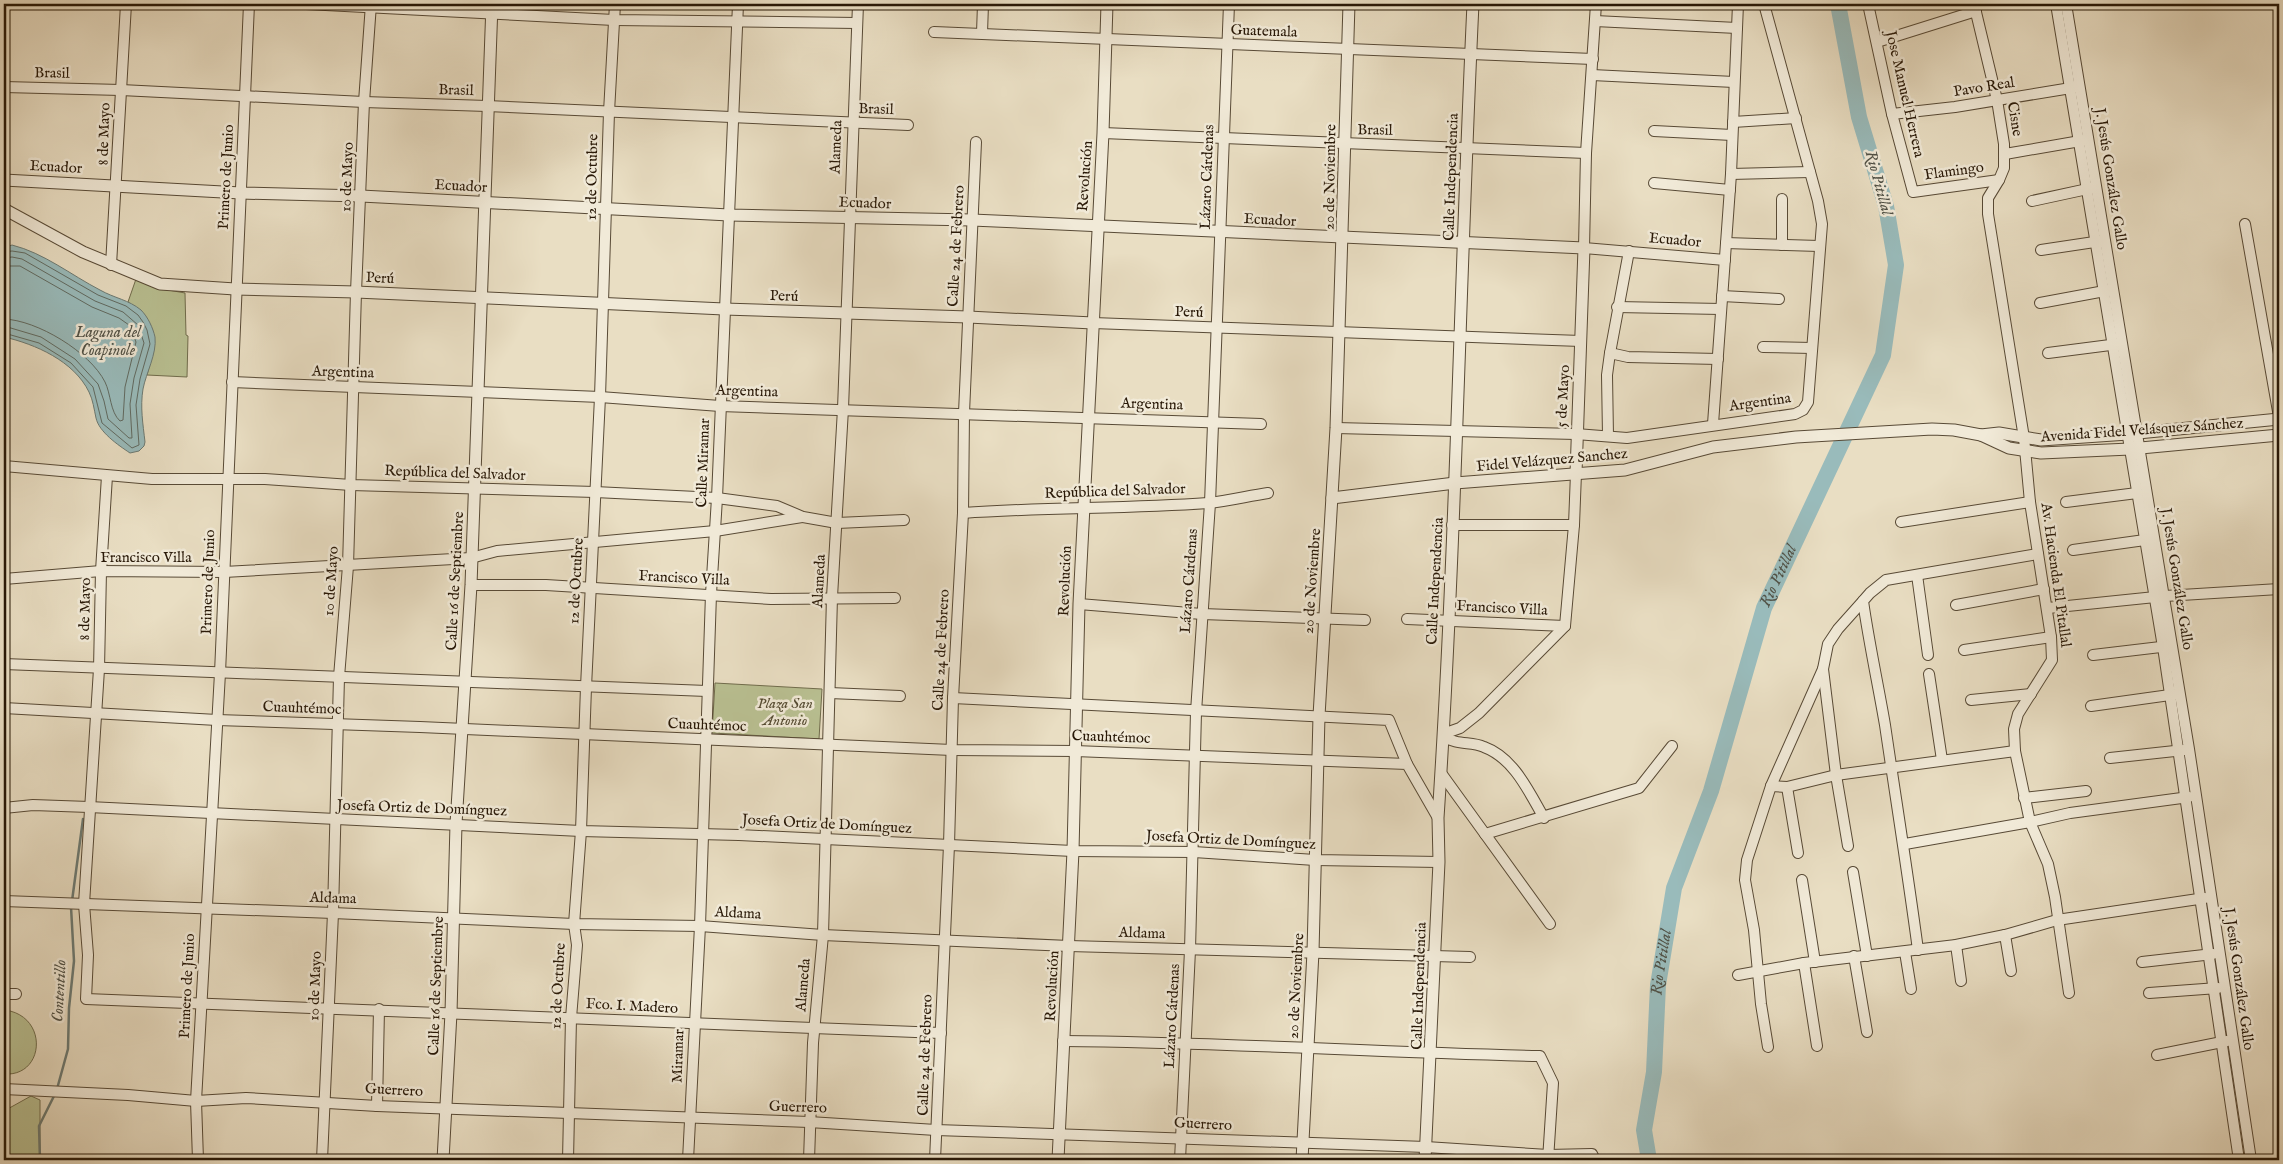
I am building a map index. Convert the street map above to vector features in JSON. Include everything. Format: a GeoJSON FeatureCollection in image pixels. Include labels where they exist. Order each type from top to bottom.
{"type":"FeatureCollection","features":[{"type":"Feature","properties":{"kind":"street","name":"8 de Mayo"},"geometry":{"type":"LineString","coordinates":[[111,265],[126,4]]}},
{"type":"Feature","properties":{"kind":"street","name":"Primero de Junio"},"geometry":{"type":"LineString","coordinates":[[198,1160],[196,1101],[220,673],[235,289],[249,4]]}},
{"type":"Feature","properties":{"kind":"street"},"geometry":{"type":"LineString","coordinates":[[306,4],[491,9],[614,20],[857,23]]}},
{"type":"Feature","properties":{"kind":"street","name":"12 de Octubre"},"geometry":{"type":"LineString","coordinates":[[568,1160],[571,1018],[577,945],[574,924],[581,831],[594,492],[604,303],[609,112],[615,4]]}},
{"type":"Feature","properties":{"kind":"street","name":"Calle Miramar"},"geometry":{"type":"LineString","coordinates":[[700,893],[711,594],[716,531],[738,4]]}},
{"type":"Feature","properties":{"kind":"street","name":"Alameda"},"geometry":{"type":"LineString","coordinates":[[809,1160],[814,1027],[823,935],[832,597],[843,409],[852,123],[858,4]]}},
{"type":"Feature","properties":{"kind":"street"},"geometry":{"type":"LineString","coordinates":[[982,33],[983,4]]}},
{"type":"Feature","properties":{"kind":"street","name":"Revolución"},"geometry":{"type":"LineString","coordinates":[[1058,1160],[1073,850],[1079,604],[1102,134],[1106,4]]}},
{"type":"Feature","properties":{"kind":"street","name":"Lázaro Cárdenas"},"geometry":{"type":"LineString","coordinates":[[1180,1160],[1194,852],[1196,712],[1210,503],[1229,4]]}},
{"type":"Feature","properties":{"kind":"street","name":"20 de Noviembre"},"geometry":{"type":"LineString","coordinates":[[1302,1160],[1313,952],[1319,716],[1340,333],[1349,4]]}},
{"type":"Feature","properties":{"kind":"street","name":"Calle Independencia"},"geometry":{"type":"LineString","coordinates":[[1425,1160],[1432,1054],[1439,862],[1438,818],[1452,525],[1456,483],[1459,338],[1473,4]]}},
{"type":"Feature","properties":{"kind":"street","name":"5 de Mayo"},"geometry":{"type":"LineString","coordinates":[[1565,626],[1574,526],[1576,434],[1582,341],[1586,153],[1596,4]]}},
{"type":"Feature","properties":{"kind":"street"},"geometry":{"type":"LineString","coordinates":[[1713,424],[1731,174],[1738,4]]}},
{"type":"Feature","properties":{"kind":"street","name":"Argentina"},"geometry":{"type":"LineString","coordinates":[[1336,428],[1576,434],[1627,438],[1713,424],[1795,414],[1803,410],[1808,402],[1822,224],[1818,200],[1764,4]]}},
{"type":"Feature","properties":{"kind":"street","name":"Jose Manuel Herrera"},"geometry":{"type":"LineString","coordinates":[[1868,4],[1892,114],[1913,192]]}},
{"type":"Feature","properties":{"kind":"street","name":"J. Jesús González Gallo"},"geometry":{"type":"LineString","coordinates":[[2056,4],[2075,88],[2084,140],[2097,187],[2101,241],[2108,290],[2168,646],[2175,695],[2178,751],[2184,797],[2239,1160]]}},
{"type":"Feature","properties":{"kind":"street","name":"J. Jesús González Gallo"},"geometry":{"type":"LineString","coordinates":[[2066,4],[2075,88]]}},
{"type":"Feature","properties":{"kind":"street","name":"10 de Mayo"},"geometry":{"type":"LineString","coordinates":[[322,1160],[330,1008],[339,677],[348,566],[356,292],[370,5]]}},
{"type":"Feature","properties":{"kind":"street"},"geometry":{"type":"LineString","coordinates":[[1877,42],[1975,7]]}},
{"type":"Feature","properties":{"kind":"street","name":"Cisne"},"geometry":{"type":"LineString","coordinates":[[1975,7],[1997,100],[2005,154],[2004,168],[2000,180]]}},
{"type":"Feature","properties":{"kind":"street","name":"Calle 16 de Septiembre"},"geometry":{"type":"LineString","coordinates":[[443,1160],[451,1013],[456,824],[471,585],[491,9]]}},
{"type":"Feature","properties":{"kind":"street"},"geometry":{"type":"LineString","coordinates":[[1595,21],[1737,28]]}},
{"type":"Feature","properties":{"kind":"street","name":"Guatemala"},"geometry":{"type":"LineString","coordinates":[[934,32],[1593,58]]}},
{"type":"Feature","properties":{"kind":"street"},"geometry":{"type":"LineString","coordinates":[[1592,75],[1734,82]]}},
{"type":"Feature","properties":{"kind":"street","name":"Brasil"},"geometry":{"type":"LineString","coordinates":[[4,87],[121,90],[908,125]]}},
{"type":"Feature","properties":{"kind":"street","name":"Pavo Real"},"geometry":{"type":"LineString","coordinates":[[1892,114],[1955,107],[2075,88]]}},
{"type":"Feature","properties":{"kind":"street"},"geometry":{"type":"LineString","coordinates":[[1733,122],[1796,118]]}},
{"type":"Feature","properties":{"kind":"street"},"geometry":{"type":"LineString","coordinates":[[1654,131],[1732,135]]}},
{"type":"Feature","properties":{"kind":"street","name":"Brasil"},"geometry":{"type":"LineString","coordinates":[[1102,134],[1586,153]]}},
{"type":"Feature","properties":{"kind":"street"},"geometry":{"type":"LineString","coordinates":[[2005,154],[2084,140]]}},
{"type":"Feature","properties":{"kind":"street","name":"J. Jesús González Gallo"},"geometry":{"type":"LineString","coordinates":[[2084,140],[2087,189],[2101,241]]}},
{"type":"Feature","properties":{"kind":"street","name":"Calle 24 de Febrero"},"geometry":{"type":"LineString","coordinates":[[935,1160],[949,845],[953,698],[963,512],[964,413],[976,142]]}},
{"type":"Feature","properties":{"kind":"street"},"geometry":{"type":"LineString","coordinates":[[1731,174],[1810,172]]}},
{"type":"Feature","properties":{"kind":"street","name":"Ecuador"},"geometry":{"type":"LineString","coordinates":[[4,180],[241,193],[361,196],[606,207],[729,215],[972,220],[1584,248],[1725,260]]}},
{"type":"Feature","properties":{"kind":"street","name":"Flamingo"},"geometry":{"type":"LineString","coordinates":[[1913,192],[2000,180]]}},
{"type":"Feature","properties":{"kind":"street","name":"Av. Hacienda El Pitallal"},"geometry":{"type":"LineString","coordinates":[[2000,180],[1988,198],[1988,214],[2024,438],[2030,502],[2048,608],[2052,660],[2018,714],[2014,729],[2024,798],[2030,822],[2048,864],[2069,994]]}},
{"type":"Feature","properties":{"kind":"street"},"geometry":{"type":"LineString","coordinates":[[1654,183],[1730,190]]}},
{"type":"Feature","properties":{"kind":"street"},"geometry":{"type":"LineString","coordinates":[[2032,201],[2097,187]]}},
{"type":"Feature","properties":{"kind":"street"},"geometry":{"type":"LineString","coordinates":[[1782,199],[1782,245]]}},
{"type":"Feature","properties":{"kind":"street","name":"Perú"},"geometry":{"type":"LineString","coordinates":[[4,209],[83,252],[160,284],[235,289],[356,292],[846,314],[968,317],[1459,338],[1582,341]]}},
{"type":"Feature","properties":{"kind":"street"},"geometry":{"type":"LineString","coordinates":[[2245,224],[2279,418]]}},
{"type":"Feature","properties":{"kind":"street"},"geometry":{"type":"LineString","coordinates":[[2040,250],[2101,241]]}},
{"type":"Feature","properties":{"kind":"street"},"geometry":{"type":"LineString","coordinates":[[1726,243],[1819,246]]}},
{"type":"Feature","properties":{"kind":"street"},"geometry":{"type":"LineString","coordinates":[[1608,436],[1607,375],[1629,252]]}},
{"type":"Feature","properties":{"kind":"street"},"geometry":{"type":"LineString","coordinates":[[2040,303],[2108,290]]}},
{"type":"Feature","properties":{"kind":"street"},"geometry":{"type":"LineString","coordinates":[[1722,296],[1779,299]]}},
{"type":"Feature","properties":{"kind":"street"},"geometry":{"type":"LineString","coordinates":[[1618,307],[1721,309]]}},
{"type":"Feature","properties":{"kind":"street"},"geometry":{"type":"LineString","coordinates":[[2048,353],[2117,344]]}},
{"type":"Feature","properties":{"kind":"street"},"geometry":{"type":"LineString","coordinates":[[1763,347],[1812,348]]}},
{"type":"Feature","properties":{"kind":"street"},"geometry":{"type":"LineString","coordinates":[[1610,353],[1628,357],[1718,359]]}},
{"type":"Feature","properties":{"kind":"street","name":"Argentina"},"geometry":{"type":"LineString","coordinates":[[232,382],[600,397],[720,406],[1261,424]]}},
{"type":"Feature","properties":{"kind":"street","name":"Avenida Fidel Velásquez Sánchez"},"geometry":{"type":"LineString","coordinates":[[1981,435],[1999,433],[2041,440],[2279,418]]}},
{"type":"Feature","properties":{"kind":"street","name":"Fidel Velázquez Sanchez"},"geometry":{"type":"LineString","coordinates":[[1332,498],[1456,483],[1625,470],[1713,447],[1796,437],[1947,429],[1981,435]]}},
{"type":"Feature","properties":{"kind":"street","name":"Avenida Fidel Velásquez Sánchez"},"geometry":{"type":"LineString","coordinates":[[1981,435],[1994,443],[2025,452],[2135,448],[2279,435]]}},
{"type":"Feature","properties":{"kind":"street","name":"J. Jesús González Gallo"},"geometry":{"type":"LineString","coordinates":[[2135,448],[2137,493],[2151,540]]}},
{"type":"Feature","properties":{"kind":"street","name":"República del Salvador"},"geometry":{"type":"LineString","coordinates":[[4,466],[152,479],[265,479],[351,485],[594,492],[717,498],[777,506],[803,517],[837,523],[904,520]]}},
{"type":"Feature","properties":{"kind":"street","name":"8 de Mayo"},"geometry":{"type":"LineString","coordinates":[[84,904],[99,669],[101,571],[107,476]]}},
{"type":"Feature","properties":{"kind":"street","name":"República del Salvador"},"geometry":{"type":"LineString","coordinates":[[963,512],[1028,508],[1083,508],[1210,503],[1268,493]]}},
{"type":"Feature","properties":{"kind":"street"},"geometry":{"type":"LineString","coordinates":[[2066,502],[2137,493]]}},
{"type":"Feature","properties":{"kind":"street"},"geometry":{"type":"LineString","coordinates":[[1901,522],[2030,502]]}},
{"type":"Feature","properties":{"kind":"street","name":"Francisco Villa"},"geometry":{"type":"LineString","coordinates":[[4,579],[101,571],[224,572],[471,558],[497,552],[716,531],[803,517]]}},
{"type":"Feature","properties":{"kind":"street"},"geometry":{"type":"LineString","coordinates":[[1452,525],[1574,526]]}},
{"type":"Feature","properties":{"kind":"street"},"geometry":{"type":"LineString","coordinates":[[2073,550],[2151,540]]}},
{"type":"Feature","properties":{"kind":"street"},"geometry":{"type":"LineString","coordinates":[[1768,1047],[1757,971],[1754,930],[1745,880],[1747,860],[1771,786],[1823,669],[1828,644],[1870,593],[1886,580],[2038,554]]}},
{"type":"Feature","properties":{"kind":"street"},"geometry":{"type":"LineString","coordinates":[[1917,575],[1928,655]]}},
{"type":"Feature","properties":{"kind":"street","name":"Francisco Villa"},"geometry":{"type":"LineString","coordinates":[[471,585],[546,585],[771,599],[832,597],[895,598]]}},
{"type":"Feature","properties":{"kind":"street"},"geometry":{"type":"LineString","coordinates":[[1956,605],[2044,589]]}},
{"type":"Feature","properties":{"kind":"street"},"geometry":{"type":"LineString","coordinates":[[2048,608],[2160,596],[2279,589]]}},
{"type":"Feature","properties":{"kind":"street"},"geometry":{"type":"LineString","coordinates":[[1863,602],[1904,844],[1918,950]]}},
{"type":"Feature","properties":{"kind":"street"},"geometry":{"type":"LineString","coordinates":[[1079,604],[1202,614],[1365,620]]}},
{"type":"Feature","properties":{"kind":"street","name":"Francisco Villa"},"geometry":{"type":"LineString","coordinates":[[1407,618],[1565,626]]}},
{"type":"Feature","properties":{"kind":"street"},"geometry":{"type":"LineString","coordinates":[[1443,735],[1460,728],[1479,713],[1565,626]]}},
{"type":"Feature","properties":{"kind":"street"},"geometry":{"type":"LineString","coordinates":[[1964,650],[2051,637]]}},
{"type":"Feature","properties":{"kind":"street"},"geometry":{"type":"LineString","coordinates":[[2093,655],[2168,646]]}},
{"type":"Feature","properties":{"kind":"street"},"geometry":{"type":"LineString","coordinates":[[4,664],[586,688],[708,691]]}},
{"type":"Feature","properties":{"kind":"street"},"geometry":{"type":"LineString","coordinates":[[1823,669],[1836,776],[1848,846]]}},
{"type":"Feature","properties":{"kind":"street"},"geometry":{"type":"LineString","coordinates":[[1930,674],[1942,760]]}},
{"type":"Feature","properties":{"kind":"street"},"geometry":{"type":"LineString","coordinates":[[830,693],[900,696]]}},
{"type":"Feature","properties":{"kind":"street"},"geometry":{"type":"LineString","coordinates":[[1971,700],[2031,694]]}},
{"type":"Feature","properties":{"kind":"street"},"geometry":{"type":"LineString","coordinates":[[2091,706],[2175,695]]}},
{"type":"Feature","properties":{"kind":"street","name":"J. Jesús González Gallo"},"geometry":{"type":"LineString","coordinates":[[2175,695],[2190,749],[2251,1160]]}},
{"type":"Feature","properties":{"kind":"street"},"geometry":{"type":"LineString","coordinates":[[953,698],[1196,712],[1389,720],[1407,764],[1438,818]]}},
{"type":"Feature","properties":{"kind":"street","name":"Cuauhtémoc"},"geometry":{"type":"LineString","coordinates":[[4,708],[217,720],[952,750],[1075,751],[1407,764]]}},
{"type":"Feature","properties":{"kind":"street"},"geometry":{"type":"LineString","coordinates":[[1443,735],[1459,744],[1483,746],[1502,756],[1525,784],[1544,818]]}},
{"type":"Feature","properties":{"kind":"street"},"geometry":{"type":"LineString","coordinates":[[1485,834],[1544,818],[1639,788],[1672,746]]}},
{"type":"Feature","properties":{"kind":"street"},"geometry":{"type":"LineString","coordinates":[[2110,758],[2190,749]]}},
{"type":"Feature","properties":{"kind":"street"},"geometry":{"type":"LineString","coordinates":[[1771,786],[1787,787],[1890,767],[2016,751]]}},
{"type":"Feature","properties":{"kind":"street"},"geometry":{"type":"LineString","coordinates":[[1441,773],[1550,924]]}},
{"type":"Feature","properties":{"kind":"street"},"geometry":{"type":"LineString","coordinates":[[1787,787],[1798,853]]}},
{"type":"Feature","properties":{"kind":"street"},"geometry":{"type":"LineString","coordinates":[[2024,798],[2086,791]]}},
{"type":"Feature","properties":{"kind":"street"},"geometry":{"type":"LineString","coordinates":[[1904,844],[2030,822],[2070,813],[2184,797],[2196,797]]}},
{"type":"Feature","properties":{"kind":"street","name":"Josefa Ortiz de Domínguez"},"geometry":{"type":"LineString","coordinates":[[4,808],[33,805],[89,807],[581,831],[702,834],[1073,850],[1194,852],[1315,860],[1439,862]]}},
{"type":"Feature","properties":{"kind":"street"},"geometry":{"type":"LineString","coordinates":[[1853,872],[1867,956]]}},
{"type":"Feature","properties":{"kind":"street"},"geometry":{"type":"LineString","coordinates":[[1802,880],[1817,1046]]}},
{"type":"Feature","properties":{"kind":"street","name":"Miramar"},"geometry":{"type":"LineString","coordinates":[[688,1160],[700,893]]}},
{"type":"Feature","properties":{"kind":"street"},"geometry":{"type":"LineString","coordinates":[[1738,975],[1810,962],[1956,945],[2004,935],[2058,920],[2212,897]]}},
{"type":"Feature","properties":{"kind":"street","name":"Aldama"},"geometry":{"type":"LineString","coordinates":[[4,901],[574,924],[700,926],[823,935],[1069,946],[1470,957]]}},
{"type":"Feature","properties":{"kind":"street","name":"Fco. I. Madero"},"geometry":{"type":"LineString","coordinates":[[84,904],[88,956],[86,999],[941,1033]]}},
{"type":"Feature","properties":{"kind":"street"},"geometry":{"type":"LineString","coordinates":[[2004,935],[2011,971]]}},
{"type":"Feature","properties":{"kind":"street"},"geometry":{"type":"LineString","coordinates":[[1956,945],[1961,981]]}},
{"type":"Feature","properties":{"kind":"street"},"geometry":{"type":"LineString","coordinates":[[1905,952],[1911,989]]}},
{"type":"Feature","properties":{"kind":"street"},"geometry":{"type":"LineString","coordinates":[[2142,962],[2219,954]]}},
{"type":"Feature","properties":{"kind":"street"},"geometry":{"type":"LineString","coordinates":[[1854,956],[1867,1032]]}},
{"type":"Feature","properties":{"kind":"street"},"geometry":{"type":"LineString","coordinates":[[2149,993],[2224,987]]}},
{"type":"Feature","properties":{"kind":"street"},"geometry":{"type":"LineString","coordinates":[[4,994],[16,994]]}},
{"type":"Feature","properties":{"kind":"street"},"geometry":{"type":"LineString","coordinates":[[377,1106],[379,1010]]}},
{"type":"Feature","properties":{"kind":"street"},"geometry":{"type":"LineString","coordinates":[[2157,1055],[2233,1039]]}},
{"type":"Feature","properties":{"kind":"street"},"geometry":{"type":"LineString","coordinates":[[1064,1041],[1185,1042],[1432,1054],[1540,1056],[1553,1083],[1548,1157]]}},
{"type":"Feature","properties":{"kind":"street","name":"Guerrero"},"geometry":{"type":"LineString","coordinates":[[4,1089],[128,1095],[196,1101],[246,1098],[377,1106],[446,1107],[809,1122],[936,1130],[1426,1147],[1548,1157],[1594,1157]]}},
{"type":"Feature","properties":{"kind":"green space"},"geometry":{"type":"Polygon","coordinates":[[[136,279],[157,288],[185,293],[186,335],[188,336],[187,377],[147,375],[152,352],[153,334],[146,318],[128,302],[136,279]]]}},
{"type":"Feature","properties":{"kind":"green space","name":"Plaza San Antonio"},"geometry":{"type":"Polygon","coordinates":[[[715,683],[822,689],[819,739],[712,733],[715,683]]]}},
{"type":"Feature","properties":{"kind":"green space"},"geometry":{"type":"Polygon","coordinates":[[[5,1010],[19,1015],[29,1023],[35,1034],[36,1045],[34,1057],[28,1066],[18,1072],[4,1074],[5,1010]]]}},
{"type":"Feature","properties":{"kind":"green space"},"geometry":{"type":"Polygon","coordinates":[[[31,1096],[40,1100],[40,1160],[4,1160],[4,1111],[31,1096]]]}},
{"type":"Feature","properties":{"kind":"water","name":"Laguna del Coapinole"},"geometry":{"type":"Polygon","coordinates":[[[12,245],[35,253],[100,290],[132,304],[141,310],[148,319],[152,326],[155,343],[153,357],[143,389],[142,409],[145,442],[139,451],[130,453],[110,438],[101,428],[96,418],[89,392],[74,371],[41,349],[4,337],[4,248],[12,245]]]}},
{"type":"Feature","properties":{"kind":"waterway","name":"Rio Pitillal"},"geometry":{"type":"LineString","coordinates":[[1649,1160],[1644,1130],[1654,1072],[1658,985],[1674,888],[1711,791],[1764,608],[1883,355],[1896,265],[1886,206],[1859,117],[1838,4]]}},
{"type":"Feature","properties":{"kind":"waterway","name":"Contentillo"},"geometry":{"type":"LineString","coordinates":[[72,901],[83,819]]}},
{"type":"Feature","properties":{"kind":"waterway","name":"Contentillo"},"geometry":{"type":"LineString","coordinates":[[57,1089],[68,1049],[69,1008],[74,961],[71,907]]}},
{"type":"Feature","properties":{"kind":"waterway","name":"Contentillo"},"geometry":{"type":"LineString","coordinates":[[40,1160],[39,1126],[55,1094]]}}]}
